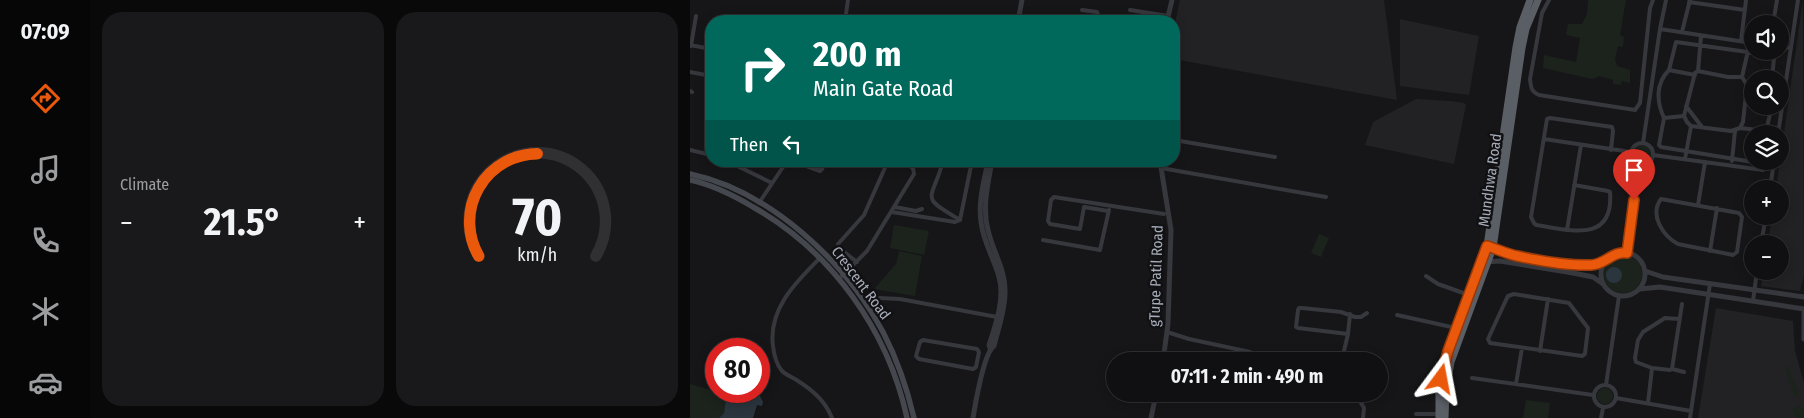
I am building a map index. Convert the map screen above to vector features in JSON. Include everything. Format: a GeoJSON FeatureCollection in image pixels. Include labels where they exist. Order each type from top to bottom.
{"type":"FeatureCollection","features":[{"type":"Feature","properties":{"kind":"highway","name":"Mundhwa Road"},"geometry":{"type":"LineString","coordinates":[[1490,247],[1516,47],[1530,0]]}},
{"type":"Feature","properties":{"kind":"highway","name":"Mundhwa Road"},"geometry":{"type":"LineString","coordinates":[[1441,417],[1451,362],[1490,247],[1522,48],[1528,24],[1538,0]]}},
{"type":"Feature","properties":{"kind":"highway","name":"Mundhwa Road"},"geometry":{"type":"LineString","coordinates":[[1441,417],[1442,371],[1469,295],[1486,262]]}},
{"type":"Feature","properties":{"kind":"main road","name":"Crescent Road"},"geometry":{"type":"LineString","coordinates":[[690,174],[721,183],[757,205],[841,277],[877,335],[893,370],[907,418]]}},
{"type":"Feature","properties":{"kind":"main road","name":"Crescent Road"},"geometry":{"type":"LineString","coordinates":[[690,180],[718,189],[780,216],[807,237],[860,297],[883,332],[899,367],[914,418]]}},
{"type":"Feature","properties":{"kind":"street"},"geometry":{"type":"LineString","coordinates":[[846,15],[848,0]]}},
{"type":"Feature","properties":{"kind":"street"},"geometry":{"type":"LineString","coordinates":[[1019,15],[1022,0]]}},
{"type":"Feature","properties":{"kind":"street"},"geometry":{"type":"LineString","coordinates":[[1169,15],[1172,0]]}},
{"type":"Feature","properties":{"kind":"street"},"geometry":{"type":"LineString","coordinates":[[1549,0],[1542,13],[1530,79],[1531,89],[1534,93],[1635,110],[1640,103],[1650,8],[1653,0]]}},
{"type":"Feature","properties":{"kind":"street"},"geometry":{"type":"LineString","coordinates":[[1643,143],[1666,0]]}},
{"type":"Feature","properties":{"kind":"street"},"geometry":{"type":"LineString","coordinates":[[1741,41],[1746,0]]}},
{"type":"Feature","properties":{"kind":"street"},"geometry":{"type":"LineString","coordinates":[[1774,15],[1777,0]]}},
{"type":"Feature","properties":{"kind":"street"},"geometry":{"type":"LineString","coordinates":[[1779,125],[1798,0]]}},
{"type":"Feature","properties":{"kind":"street"},"geometry":{"type":"LineString","coordinates":[[1682,32],[1690,1],[1745,10]]}},
{"type":"Feature","properties":{"kind":"street"},"geometry":{"type":"LineString","coordinates":[[1082,10],[1097,12],[1098,15]]}},
{"type":"Feature","properties":{"kind":"street"},"geometry":{"type":"LineString","coordinates":[[1130,10],[1151,15]]}},
{"type":"Feature","properties":{"kind":"street"},"geometry":{"type":"LineString","coordinates":[[696,16],[691,46],[705,48]]}},
{"type":"Feature","properties":{"kind":"street"},"geometry":{"type":"LineString","coordinates":[[1660,29],[1744,42]]}},
{"type":"Feature","properties":{"kind":"street"},"geometry":{"type":"LineString","coordinates":[[1701,36],[1698,71],[1695,75],[1684,116],[1687,122],[1691,126],[1735,131],[1740,128],[1743,122],[1744,109]]}},
{"type":"Feature","properties":{"kind":"street"},"geometry":{"type":"LineString","coordinates":[[1744,51],[1676,42],[1669,70],[1661,78],[1658,102],[1664,118],[1659,145],[1661,148],[1744,161]]}},
{"type":"Feature","properties":{"kind":"street"},"geometry":{"type":"LineString","coordinates":[[1742,77],[1747,60]]}},
{"type":"Feature","properties":{"kind":"street"},"geometry":{"type":"LineString","coordinates":[[1669,70],[1695,75]]}},
{"type":"Feature","properties":{"kind":"street"},"geometry":{"type":"LineString","coordinates":[[1698,71],[1728,77],[1742,77]]}},
{"type":"Feature","properties":{"kind":"street"},"geometry":{"type":"LineString","coordinates":[[690,72],[705,75]]}},
{"type":"Feature","properties":{"kind":"street"},"geometry":{"type":"LineString","coordinates":[[1642,80],[1652,82]]}},
{"type":"Feature","properties":{"kind":"street"},"geometry":{"type":"LineString","coordinates":[[1686,106],[1702,127]]}},
{"type":"Feature","properties":{"kind":"street"},"geometry":{"type":"LineString","coordinates":[[1664,118],[1684,116]]}},
{"type":"Feature","properties":{"kind":"street"},"geometry":{"type":"LineString","coordinates":[[1574,185],[1608,191],[1611,196],[1607,220],[1602,225],[1584,231],[1536,225],[1532,221],[1548,118],[1602,124],[1613,128],[1611,150]]}},
{"type":"Feature","properties":{"kind":"street"},"geometry":{"type":"LineString","coordinates":[[1685,159],[1691,126]]}},
{"type":"Feature","properties":{"kind":"street"},"geometry":{"type":"LineString","coordinates":[[1740,128],[1744,129]]}},
{"type":"Feature","properties":{"kind":"street"},"geometry":{"type":"LineString","coordinates":[[1732,166],[1735,131]]}},
{"type":"Feature","properties":{"kind":"street"},"geometry":{"type":"LineString","coordinates":[[1544,139],[1631,152]]}},
{"type":"Feature","properties":{"kind":"street"},"geometry":{"type":"LineString","coordinates":[[1180,141],[1275,156]]}},
{"type":"Feature","properties":{"kind":"street"},"geometry":{"type":"LineString","coordinates":[[1643,143],[1650,146],[1653,155],[1648,163],[1639,164],[1632,158],[1631,152],[1636,144],[1643,143]]}},
{"type":"Feature","properties":{"kind":"street"},"geometry":{"type":"LineString","coordinates":[[1567,230],[1581,145]]}},
{"type":"Feature","properties":{"kind":"street"},"geometry":{"type":"LineString","coordinates":[[690,150],[705,154]]}},
{"type":"Feature","properties":{"kind":"street"},"geometry":{"type":"LineString","coordinates":[[1653,155],[1744,168]]}},
{"type":"Feature","properties":{"kind":"street"},"geometry":{"type":"LineString","coordinates":[[1698,205],[1705,162]]}},
{"type":"Feature","properties":{"kind":"street"},"geometry":{"type":"LineString","coordinates":[[1627,253],[1639,164]]}},
{"type":"Feature","properties":{"kind":"street"},"geometry":{"type":"LineString","coordinates":[[739,167],[772,183]]}},
{"type":"Feature","properties":{"kind":"street"},"geometry":{"type":"LineString","coordinates":[[757,205],[783,167]]}},
{"type":"Feature","properties":{"kind":"street"},"geometry":{"type":"LineString","coordinates":[[809,167],[820,171],[823,167]]}},
{"type":"Feature","properties":{"kind":"street"},"geometry":{"type":"LineString","coordinates":[[857,262],[839,248],[838,244],[864,215],[886,167]]}},
{"type":"Feature","properties":{"kind":"street"},"geometry":{"type":"LineString","coordinates":[[841,277],[867,251],[892,212],[914,174],[913,168],[911,167]]}},
{"type":"Feature","properties":{"kind":"street"},"geometry":{"type":"LineString","coordinates":[[942,167],[931,193],[931,200],[934,204],[960,220]]}},
{"type":"Feature","properties":{"kind":"street"},"geometry":{"type":"LineString","coordinates":[[960,220],[971,167]]}},
{"type":"Feature","properties":{"kind":"street"},"geometry":{"type":"LineString","coordinates":[[987,167],[980,206],[980,218],[983,233],[1003,274],[1005,293],[994,346],[990,348]]}},
{"type":"Feature","properties":{"kind":"street"},"geometry":{"type":"LineString","coordinates":[[973,418],[997,317],[1001,292],[1000,280],[985,217],[991,167]]}},
{"type":"Feature","properties":{"kind":"street"},"geometry":{"type":"LineString","coordinates":[[1164,168],[1326,197]]}},
{"type":"Feature","properties":{"kind":"street","name":"gTupe Patil Road"},"geometry":{"type":"LineString","coordinates":[[1164,168],[1171,230],[1167,332],[1164,352]]}},
{"type":"Feature","properties":{"kind":"street"},"geometry":{"type":"LineString","coordinates":[[1108,211],[1084,207],[1080,229],[1050,224],[1048,221],[1051,200],[1054,197],[1164,214]]}},
{"type":"Feature","properties":{"kind":"street"},"geometry":{"type":"LineString","coordinates":[[1661,199],[1717,208],[1736,211],[1741,215],[1738,247],[1735,254],[1710,251],[1674,242],[1660,228],[1657,222],[1658,203],[1661,199]]}},
{"type":"Feature","properties":{"kind":"street"},"geometry":{"type":"LineString","coordinates":[[1043,240],[1100,250],[1110,205]]}},
{"type":"Feature","properties":{"kind":"street"},"geometry":{"type":"LineString","coordinates":[[895,207],[916,211],[922,209]]}},
{"type":"Feature","properties":{"kind":"street"},"geometry":{"type":"LineString","coordinates":[[1710,251],[1717,208]]}},
{"type":"Feature","properties":{"kind":"street"},"geometry":{"type":"LineString","coordinates":[[892,212],[955,222],[960,220]]}},
{"type":"Feature","properties":{"kind":"street"},"geometry":{"type":"LineString","coordinates":[[1486,262],[1500,261],[1593,278],[1612,293],[1619,296],[1630,296],[1644,283],[1645,271],[1640,259],[1627,253],[1616,253],[1594,265],[1516,256],[1490,247]]}},
{"type":"Feature","properties":{"kind":"street"},"geometry":{"type":"LineString","coordinates":[[820,258],[802,276],[780,304],[771,337],[774,358],[782,371],[813,391],[832,418]]}},
{"type":"Feature","properties":{"kind":"street"},"geometry":{"type":"LineString","coordinates":[[1603,284],[1601,272],[1606,260]]}},
{"type":"Feature","properties":{"kind":"street"},"geometry":{"type":"LineString","coordinates":[[1645,271],[1663,277],[1804,297]]}},
{"type":"Feature","properties":{"kind":"street"},"geometry":{"type":"LineString","coordinates":[[1426,276],[1438,284],[1469,295]]}},
{"type":"Feature","properties":{"kind":"street"},"geometry":{"type":"LineString","coordinates":[[1753,301],[1756,280]]}},
{"type":"Feature","properties":{"kind":"street"},"geometry":{"type":"LineString","coordinates":[[1690,418],[1710,284]]}},
{"type":"Feature","properties":{"kind":"street"},"geometry":{"type":"LineString","coordinates":[[1640,288],[1660,287],[1804,310],[1804,339]]}},
{"type":"Feature","properties":{"kind":"street"},"geometry":{"type":"LineString","coordinates":[[1514,294],[1548,299],[1569,303],[1587,324],[1589,330],[1586,352],[1582,356],[1491,344],[1488,341],[1508,296],[1514,294]]}},
{"type":"Feature","properties":{"kind":"street"},"geometry":{"type":"LineString","coordinates":[[1606,385],[1619,296]]}},
{"type":"Feature","properties":{"kind":"street"},"geometry":{"type":"LineString","coordinates":[[879,298],[900,299],[997,317]]}},
{"type":"Feature","properties":{"kind":"street"},"geometry":{"type":"LineString","coordinates":[[1540,351],[1548,299]]}},
{"type":"Feature","properties":{"kind":"street"},"geometry":{"type":"LineString","coordinates":[[1672,369],[1682,304]]}},
{"type":"Feature","properties":{"kind":"street"},"geometry":{"type":"LineString","coordinates":[[1348,334],[1296,327],[1299,308],[1350,314],[1355,317],[1361,317],[1367,313]]}},
{"type":"Feature","properties":{"kind":"street"},"geometry":{"type":"LineString","coordinates":[[1344,352],[1350,314]]}},
{"type":"Feature","properties":{"kind":"street"},"geometry":{"type":"LineString","coordinates":[[1397,315],[1456,328]]}},
{"type":"Feature","properties":{"kind":"street"},"geometry":{"type":"LineString","coordinates":[[1679,319],[1665,318],[1640,335],[1635,358],[1636,362],[1652,368],[1684,372]]}},
{"type":"Feature","properties":{"kind":"street"},"geometry":{"type":"LineString","coordinates":[[1167,332],[1189,339],[1250,352]]}},
{"type":"Feature","properties":{"kind":"street"},"geometry":{"type":"LineString","coordinates":[[924,340],[977,349],[979,352],[977,361],[976,367],[973,369],[919,359],[916,356],[920,342],[924,340]]}},
{"type":"Feature","properties":{"kind":"street"},"geometry":{"type":"LineString","coordinates":[[1516,384],[1522,348]]}},
{"type":"Feature","properties":{"kind":"street"},"geometry":{"type":"LineString","coordinates":[[977,361],[985,363]]}},
{"type":"Feature","properties":{"kind":"street"},"geometry":{"type":"LineString","coordinates":[[1648,404],[1652,368]]}},
{"type":"Feature","properties":{"kind":"street"},"geometry":{"type":"LineString","coordinates":[[1472,378],[1593,395]]}},
{"type":"Feature","properties":{"kind":"street"},"geometry":{"type":"LineString","coordinates":[[1606,385],[1614,389],[1616,398],[1611,406],[1603,408],[1596,404],[1593,395],[1598,387],[1606,385]]}},
{"type":"Feature","properties":{"kind":"street"},"geometry":{"type":"LineString","coordinates":[[1616,398],[1691,411]]}},
{"type":"Feature","properties":{"kind":"street"},"geometry":{"type":"LineString","coordinates":[[1151,418],[1154,402]]}},
{"type":"Feature","properties":{"kind":"street"},"geometry":{"type":"LineString","coordinates":[[1361,402],[1364,408],[1363,418]]}},
{"type":"Feature","properties":{"kind":"street"},"geometry":{"type":"LineString","coordinates":[[1601,418],[1603,408]]}},
{"type":"Feature","properties":{"kind":"street"},"geometry":{"type":"LineString","coordinates":[[1416,414],[1441,417]]}},
{"type":"Feature","properties":{"kind":"shaded area"},"geometry":{"type":"Polygon","coordinates":[[[1180,0],[1384,0],[1397,100],[1180,60],[1180,15],[1177,15],[1180,0]]]}},
{"type":"Feature","properties":{"kind":"shaded area"},"geometry":{"type":"Polygon","coordinates":[[[1588,0],[1626,0],[1620,35],[1624,37],[1623,47],[1618,46],[1615,59],[1617,66],[1630,70],[1630,83],[1622,81],[1621,85],[1613,84],[1613,80],[1599,76],[1592,79],[1543,68],[1544,55],[1576,62],[1580,38],[1566,35],[1568,24],[1582,24],[1587,14],[1588,0]]]}},
{"type":"Feature","properties":{"kind":"shaded area"},"geometry":{"type":"Polygon","coordinates":[[[1803,0],[1804,275],[1800,291],[1761,286],[1762,280],[1789,280],[1789,235],[1769,235],[1771,225],[1789,225],[1789,180],[1777,180],[1779,170],[1789,170],[1789,125],[1785,125],[1787,115],[1789,115],[1789,98],[1803,0]]]}},
{"type":"Feature","properties":{"kind":"shaded area"},"geometry":{"type":"Polygon","coordinates":[[[1400,19],[1479,36],[1469,95],[1400,86],[1400,19]]]}},
{"type":"Feature","properties":{"kind":"shaded area"},"geometry":{"type":"Polygon","coordinates":[[[1416,99],[1450,101],[1466,105],[1454,164],[1365,145],[1373,122],[1416,99]]]}},
{"type":"Feature","properties":{"kind":"shaded area"},"geometry":{"type":"Polygon","coordinates":[[[1642,145],[1648,148],[1651,154],[1648,160],[1642,163],[1636,160],[1633,154],[1636,148],[1642,145]]]}},
{"type":"Feature","properties":{"kind":"shaded area"},"geometry":{"type":"Polygon","coordinates":[[[894,225],[929,231],[924,255],[890,248],[894,225]]]}},
{"type":"Feature","properties":{"kind":"shaded area"},"geometry":{"type":"Polygon","coordinates":[[[1319,234],[1329,238],[1321,257],[1311,253],[1319,234]]]}},
{"type":"Feature","properties":{"kind":"shaded area"},"geometry":{"type":"Polygon","coordinates":[[[899,251],[922,256],[915,296],[874,289],[896,264],[899,251]]]}},
{"type":"Feature","properties":{"kind":"shaded area"},"geometry":{"type":"Polygon","coordinates":[[[1623,255],[1637,260],[1642,274],[1637,288],[1623,293],[1609,288],[1604,274],[1609,260],[1623,255]]]}},
{"type":"Feature","properties":{"kind":"shaded area"},"geometry":{"type":"Polygon","coordinates":[[[1614,267],[1620,269],[1622,275],[1620,281],[1614,283],[1608,281],[1606,275],[1608,269],[1614,267]]]}},
{"type":"Feature","properties":{"kind":"shaded area"},"geometry":{"type":"Polygon","coordinates":[[[1716,308],[1793,321],[1795,351],[1804,383],[1804,418],[1698,418],[1716,308]]]}},
{"type":"Feature","properties":{"kind":"shaded area"},"geometry":{"type":"Polygon","coordinates":[[[1790,366],[1792,368],[1789,370],[1799,395],[1794,396],[1785,369],[1790,366]]]}},
{"type":"Feature","properties":{"kind":"shaded area"},"geometry":{"type":"Polygon","coordinates":[[[690,384],[705,388],[705,403],[725,403],[724,413],[719,418],[690,418],[690,384]]]}},
{"type":"Feature","properties":{"kind":"shaded area"},"geometry":{"type":"Polygon","coordinates":[[[1605,388],[1613,396],[1605,404],[1597,396],[1605,388]]]}},
{"type":"Feature","properties":{"kind":"shaded area"},"geometry":{"type":"Polygon","coordinates":[[[1526,400],[1550,403],[1548,418],[1523,418],[1526,400]]]}},
{"type":"Feature","properties":{"kind":"shaded area"},"geometry":{"type":"Polygon","coordinates":[[[725,403],[763,403],[762,406],[757,405],[753,418],[719,418],[724,413],[725,403]]]}},
{"type":"Feature","properties":{"kind":"shaded area"},"geometry":{"type":"Polygon","coordinates":[[[1799,406],[1804,408],[1804,418],[1796,418],[1792,409],[1799,406]]]}},
{"type":"Feature","properties":{"kind":"route"},"geometry":{"type":"LineString","coordinates":[[1441,379],[1448,351],[1487,246],[1516,256],[1594,265],[1616,253],[1627,253],[1634,200]]}}]}
